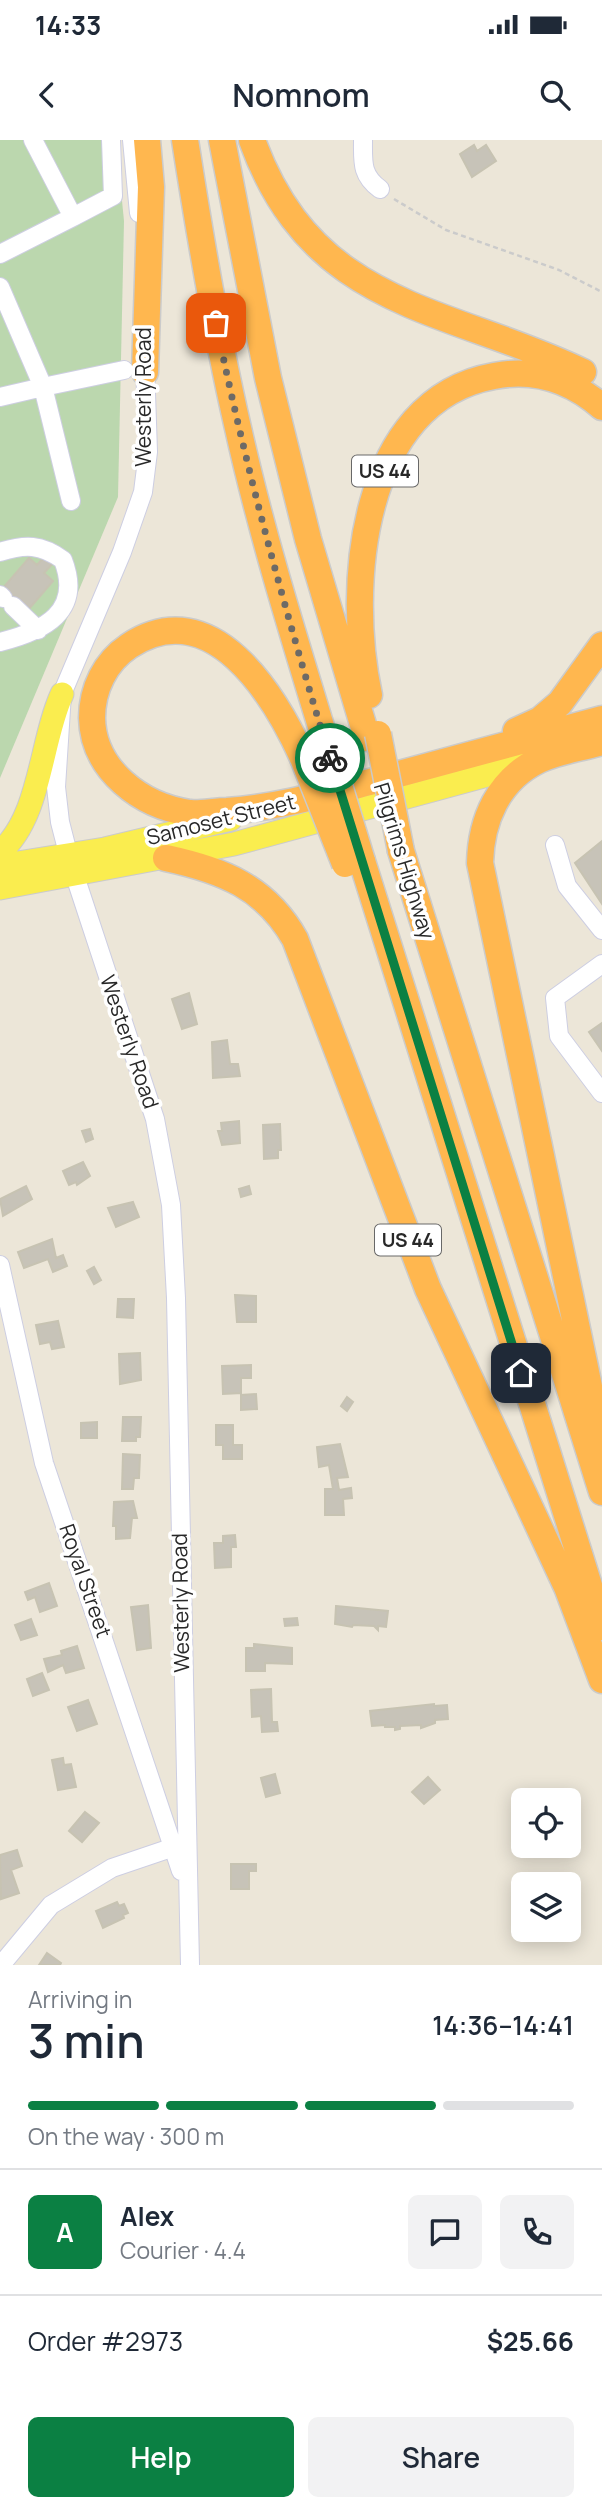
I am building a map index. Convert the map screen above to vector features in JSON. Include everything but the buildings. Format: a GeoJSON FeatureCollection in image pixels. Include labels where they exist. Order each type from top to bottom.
{"type":"FeatureCollection","features":[{"type":"Feature","properties":{"kind":"highway"},"geometry":{"type":"LineString","coordinates":[[135,371],[151,187],[148,140]]}},
{"type":"Feature","properties":{"kind":"highway","name":"Pilgrims Highway"},"geometry":{"type":"LineString","coordinates":[[185,140],[205,270],[238,429],[280,591],[327,746],[353,862]]}},
{"type":"Feature","properties":{"kind":"highway"},"geometry":{"type":"LineString","coordinates":[[222,140],[268,378],[308,539],[373,736]]}},
{"type":"Feature","properties":{"kind":"highway"},"geometry":{"type":"LineString","coordinates":[[252,140],[276,192],[296,220],[315,243],[363,282],[415,309],[582,371],[602,384]]}},
{"type":"Feature","properties":{"kind":"highway","name":"US 44"},"geometry":{"type":"LineString","coordinates":[[373,736],[362,654],[361,562],[367,522],[379,485],[401,439],[416,419],[436,401],[460,387],[502,374],[520,373],[554,379],[586,394],[602,407]]}},
{"type":"Feature","properties":{"kind":"highway"},"geometry":{"type":"LineString","coordinates":[[275,807],[193,813],[164,808],[127,787],[113,773],[96,745],[92,708],[101,677],[119,654],[139,640],[175,631],[201,635],[228,650],[253,674],[281,715],[303,758],[353,862],[363,920],[396,974],[602,1627]]}},
{"type":"Feature","properties":{"kind":"highway","name":"US 44"},"geometry":{"type":"LineString","coordinates":[[482,752],[550,712],[579,681],[602,645]]}},
{"type":"Feature","properties":{"kind":"highway","name":"Samoset Street"},"geometry":{"type":"LineString","coordinates":[[275,807],[602,719]]}},
{"type":"Feature","properties":{"kind":"highway","name":"Pilgrims Highway"},"geometry":{"type":"LineString","coordinates":[[373,736],[401,851],[602,1492]]}},
{"type":"Feature","properties":{"kind":"highway","name":"Samoset Street"},"geometry":{"type":"LineString","coordinates":[[539,761],[602,742]]}},
{"type":"Feature","properties":{"kind":"highway"},"geometry":{"type":"LineString","coordinates":[[539,761],[510,782],[492,805],[484,824],[480,863],[602,1449]]}},
{"type":"Feature","properties":{"kind":"highway","name":"US 44"},"geometry":{"type":"LineString","coordinates":[[166,858],[210,869],[248,886],[274,907],[295,939],[428,1289],[567,1587],[602,1679]]}},
{"type":"Feature","properties":{"kind":"main road"},"geometry":{"type":"LineString","coordinates":[[0,852],[23,824],[50,720],[62,694]]}},
{"type":"Feature","properties":{"kind":"main road","name":"Samoset Street"},"geometry":{"type":"LineString","coordinates":[[0,866],[166,858],[348,815],[539,761]]}},
{"type":"Feature","properties":{"kind":"main road","name":"Samoset Street"},"geometry":{"type":"LineString","coordinates":[[0,888],[168,835],[275,807]]}},
{"type":"Feature","properties":{"kind":"street"},"geometry":{"type":"LineString","coordinates":[[33,140],[73,217]]}},
{"type":"Feature","properties":{"kind":"street"},"geometry":{"type":"LineString","coordinates":[[0,254],[113,196],[111,140]]}},
{"type":"Feature","properties":{"kind":"street","name":"Westerly Road"},"geometry":{"type":"LineString","coordinates":[[132,140],[140,222],[135,371],[148,454],[143,492],[122,552],[62,694],[56,787],[71,864],[150,1099],[171,1205],[190,1965]]}},
{"type":"Feature","properties":{"kind":"street"},"geometry":{"type":"LineString","coordinates":[[363,140],[363,168],[367,179],[380,189]]}},
{"type":"Feature","properties":{"kind":"street"},"geometry":{"type":"LineString","coordinates":[[0,287],[43,387],[71,501]]}},
{"type":"Feature","properties":{"kind":"street"},"geometry":{"type":"LineString","coordinates":[[0,397],[135,371]]}},
{"type":"Feature","properties":{"kind":"street"},"geometry":{"type":"LineString","coordinates":[[0,552],[18,546],[44,547],[63,560],[70,586],[60,613],[37,630],[0,642]]}},
{"type":"Feature","properties":{"kind":"street"},"geometry":{"type":"LineString","coordinates":[[5,600],[37,630]]}},
{"type":"Feature","properties":{"kind":"street"},"geometry":{"type":"LineString","coordinates":[[555,845],[566,886],[602,930]]}},
{"type":"Feature","properties":{"kind":"street"},"geometry":{"type":"LineString","coordinates":[[584,908],[602,913]]}},
{"type":"Feature","properties":{"kind":"street"},"geometry":{"type":"LineString","coordinates":[[602,964],[555,998],[559,1036],[602,1093]]}},
{"type":"Feature","properties":{"kind":"street","name":"Royal Street"},"geometry":{"type":"LineString","coordinates":[[0,1265],[44,1463],[188,1891]]}},
{"type":"Feature","properties":{"kind":"street"},"geometry":{"type":"LineString","coordinates":[[2,1959],[51,1905],[112,1868],[174,1847]]}},
{"type":"Feature","properties":{"kind":"path"},"geometry":{"type":"LineString","coordinates":[[380,189],[446,230],[559,270],[602,292]]}},
{"type":"Feature","properties":{"kind":"green space"},"geometry":{"type":"Polygon","coordinates":[[[0,140],[116,140],[124,221],[118,497],[0,778],[0,140]]]}},
{"type":"Feature","properties":{"kind":"way so far"},"geometry":{"type":"LineString","coordinates":[[216,323],[238,429],[280,591],[330,758]]}},
{"type":"Feature","properties":{"kind":"route"},"geometry":{"type":"LineString","coordinates":[[330,758],[521,1373]]}}]}
